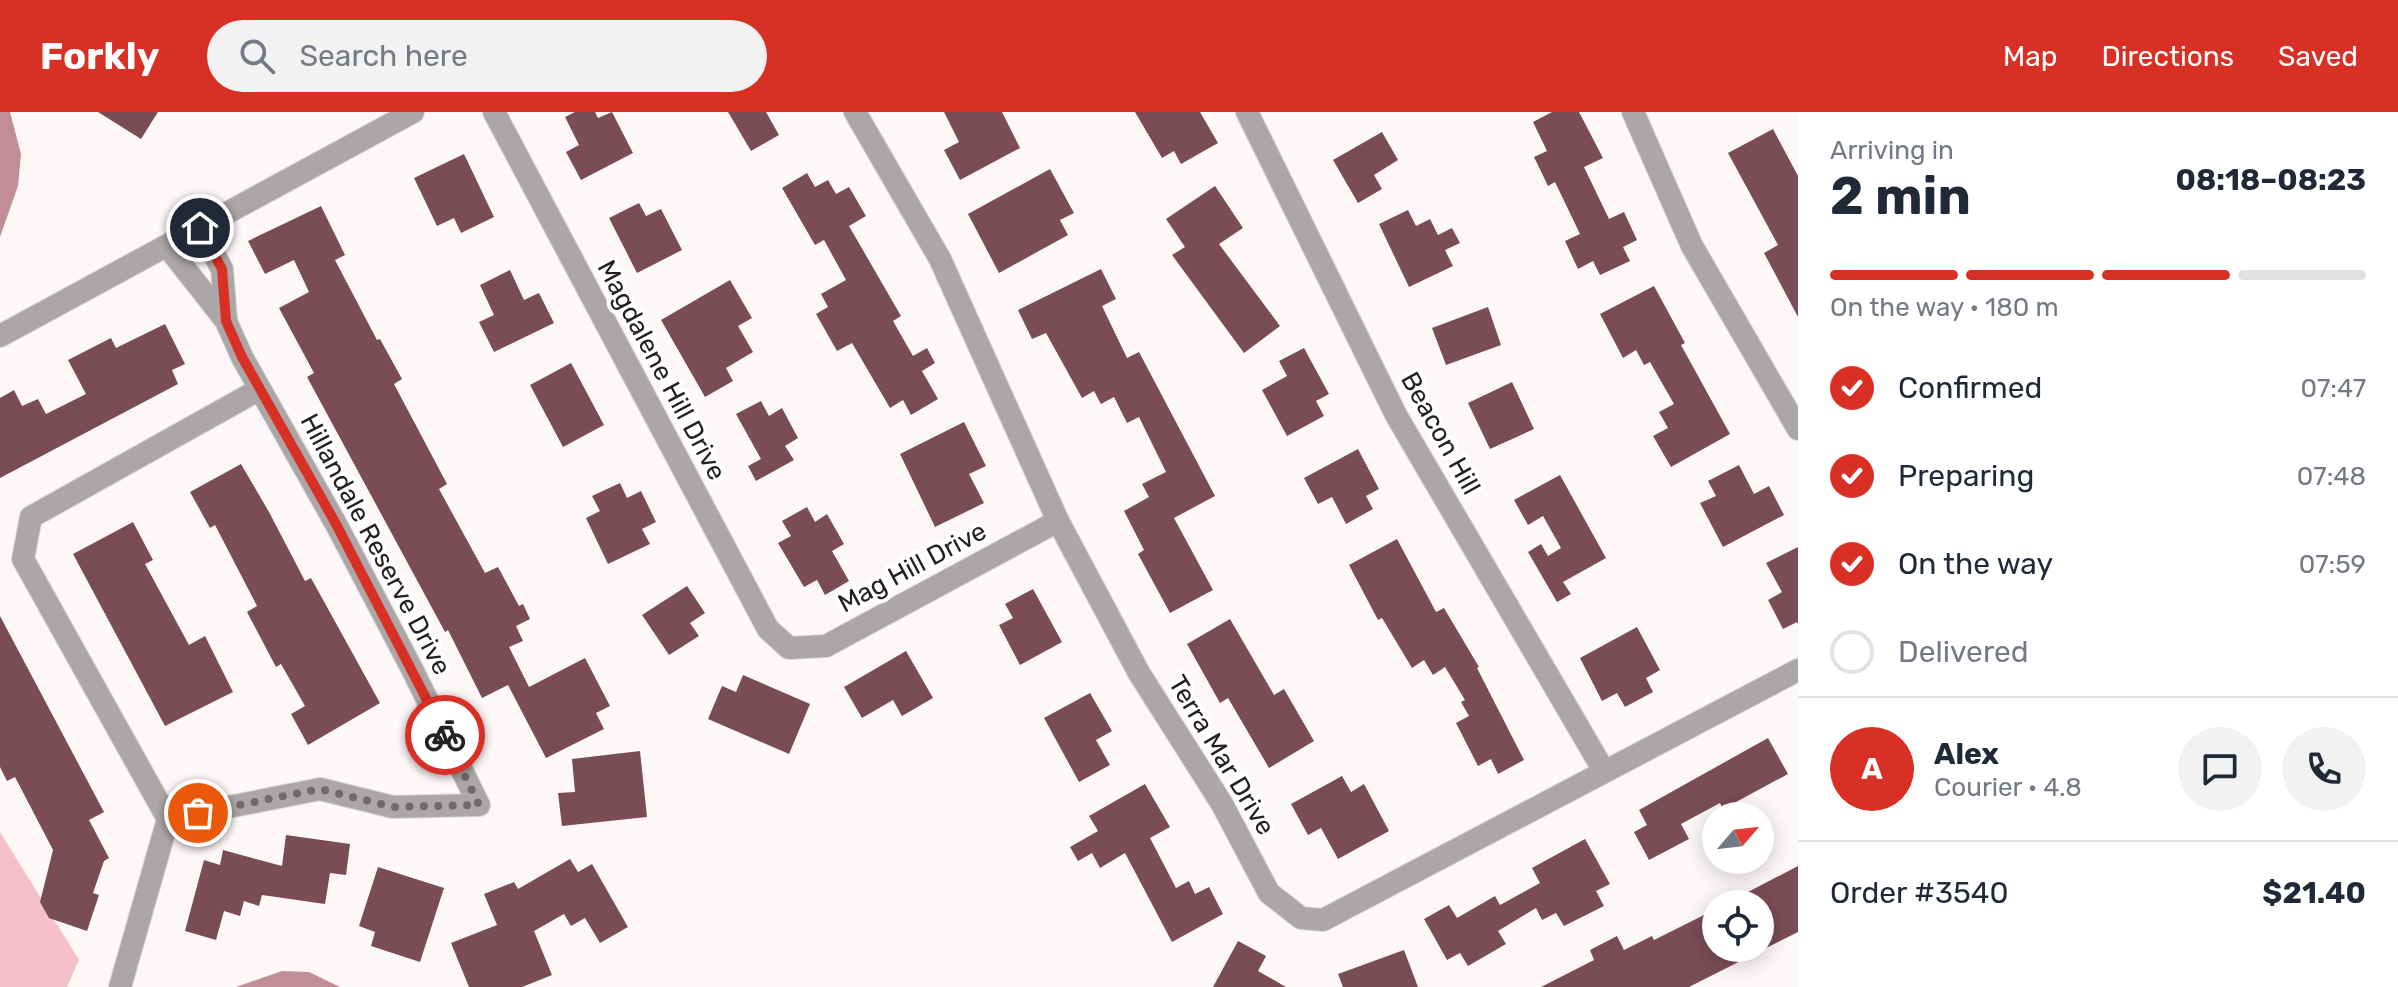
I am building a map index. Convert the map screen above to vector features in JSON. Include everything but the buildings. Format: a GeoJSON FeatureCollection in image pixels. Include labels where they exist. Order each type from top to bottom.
{"type":"FeatureCollection","features":[{"type":"Feature","properties":{"kind":"street"},"geometry":{"type":"LineString","coordinates":[[0,336],[413,112]]}},
{"type":"Feature","properties":{"kind":"street","name":"Magdalene Hill Drive"},"geometry":{"type":"LineString","coordinates":[[494,112],[768,629],[789,648]]}},
{"type":"Feature","properties":{"kind":"street","name":"Terra Mar Drive"},"geometry":{"type":"LineString","coordinates":[[855,112],[940,259],[1058,521],[1139,673],[1222,804],[1269,893],[1301,918],[1323,920],[1798,670]]}},
{"type":"Feature","properties":{"kind":"street","name":"Beacon Hill"},"geometry":{"type":"LineString","coordinates":[[1247,112],[1396,415],[1604,771]]}},
{"type":"Feature","properties":{"kind":"street"},"geometry":{"type":"LineString","coordinates":[[1633,112],[1692,246],[1798,429]]}},
{"type":"Feature","properties":{"kind":"street","name":"Hillandale Reserve Drive"},"geometry":{"type":"LineString","coordinates":[[200,228],[222,269],[226,321]]}},
{"type":"Feature","properties":{"kind":"street","name":"Hillandale Reserve Drive"},"geometry":{"type":"LineString","coordinates":[[167,246],[226,321],[412,669],[479,805],[393,807],[320,789],[168,819]]}},
{"type":"Feature","properties":{"kind":"street"},"geometry":{"type":"LineString","coordinates":[[120,987],[168,819],[23,559],[31,517],[260,389]]}},
{"type":"Feature","properties":{"kind":"street","name":"Mag Hill Drive"},"geometry":{"type":"LineString","coordinates":[[789,648],[826,646],[1058,521]]}},
{"type":"Feature","properties":{"kind":"shaded area"},"geometry":{"type":"Polygon","coordinates":[[[0,112],[10,112],[21,154],[18,186],[0,237],[0,112]]]}},
{"type":"Feature","properties":{"kind":"shaded area"},"geometry":{"type":"Polygon","coordinates":[[[0,832],[79,960],[67,987],[0,987],[0,832]]]}},
{"type":"Feature","properties":{"kind":"shaded area"},"geometry":{"type":"Polygon","coordinates":[[[282,971],[309,972],[340,987],[236,987],[282,971]]]}},
{"type":"Feature","properties":{"kind":"way so far"},"geometry":{"type":"LineString","coordinates":[[198,813],[320,789],[393,807],[479,805],[445,735]]}},
{"type":"Feature","properties":{"kind":"route"},"geometry":{"type":"LineString","coordinates":[[200,228],[222,269],[226,321],[242,357],[336,524],[445,735]]}}]}
